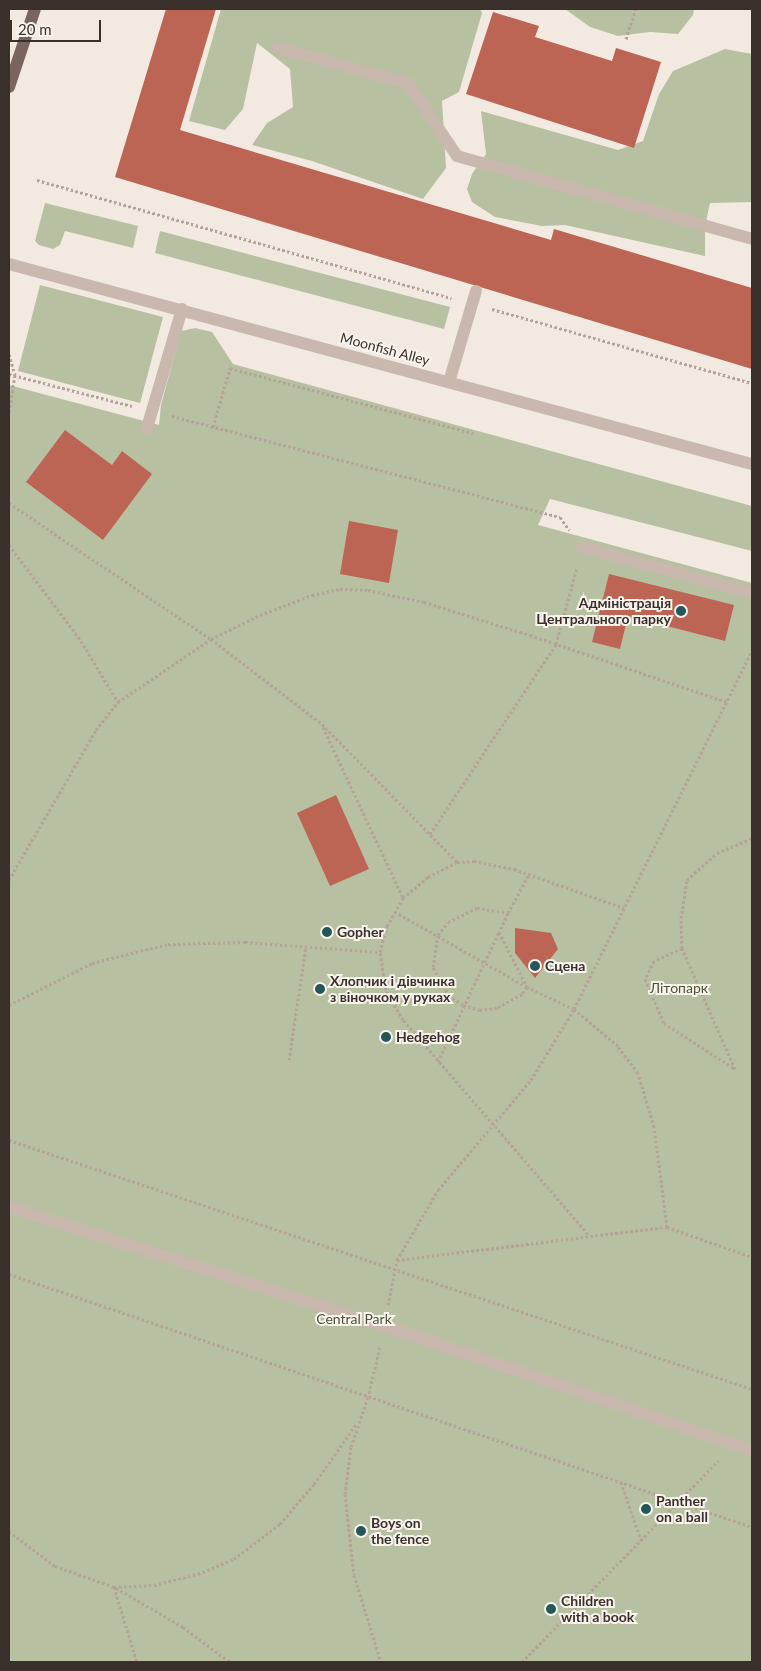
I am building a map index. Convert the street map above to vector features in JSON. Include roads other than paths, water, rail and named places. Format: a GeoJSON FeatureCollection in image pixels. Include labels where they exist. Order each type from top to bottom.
{"type":"FeatureCollection","features":[{"type":"Feature","properties":{"kind":"main road"},"geometry":{"type":"LineString","coordinates":[[9,87],[35,9]]}},
{"type":"Feature","properties":{"kind":"street"},"geometry":{"type":"LineString","coordinates":[[278,48],[408,83],[457,156],[752,239]]}},
{"type":"Feature","properties":{"kind":"street","name":"Moonfish Alley"},"geometry":{"type":"LineString","coordinates":[[9,264],[182,309],[752,464]]}},
{"type":"Feature","properties":{"kind":"street"},"geometry":{"type":"LineString","coordinates":[[449,382],[474,297]]}},
{"type":"Feature","properties":{"kind":"street"},"geometry":{"type":"LineString","coordinates":[[147,428],[182,309]]}},
{"type":"Feature","properties":{"kind":"street"},"geometry":{"type":"LineString","coordinates":[[582,547],[752,593]]}},
{"type":"Feature","properties":{"kind":"street"},"geometry":{"type":"LineString","coordinates":[[9,1207],[385,1326],[752,1450]]}},
{"type":"Feature","properties":{"kind":"place","name":"Адміністрація Центрального парку"},"geometry":{"type":"Point","coordinates":[681,611]}},
{"type":"Feature","properties":{"kind":"place","name":"Gopher"},"geometry":{"type":"Point","coordinates":[327,932]}},
{"type":"Feature","properties":{"kind":"place","name":"Сцена"},"geometry":{"type":"Point","coordinates":[535,966]}},
{"type":"Feature","properties":{"kind":"place","name":"Хлопчик і дівчинка з віночком у руках"},"geometry":{"type":"Point","coordinates":[320,989]}},
{"type":"Feature","properties":{"kind":"place","name":"Hedgehog"},"geometry":{"type":"Point","coordinates":[386,1037]}},
{"type":"Feature","properties":{"kind":"place","name":"Panther on a ball"},"geometry":{"type":"Point","coordinates":[646,1509]}},
{"type":"Feature","properties":{"kind":"place","name":"Boys on the fence"},"geometry":{"type":"Point","coordinates":[361,1531]}},
{"type":"Feature","properties":{"kind":"place","name":"Children with a book"},"geometry":{"type":"Point","coordinates":[551,1609]}},
{"type":"Feature","properties":{"kind":"park label","name":"Літопарк"},"geometry":{"type":"Point","coordinates":[679,988]}},
{"type":"Feature","properties":{"kind":"park label","name":"Central Park"},"geometry":{"type":"Point","coordinates":[354,1319]}}]}
